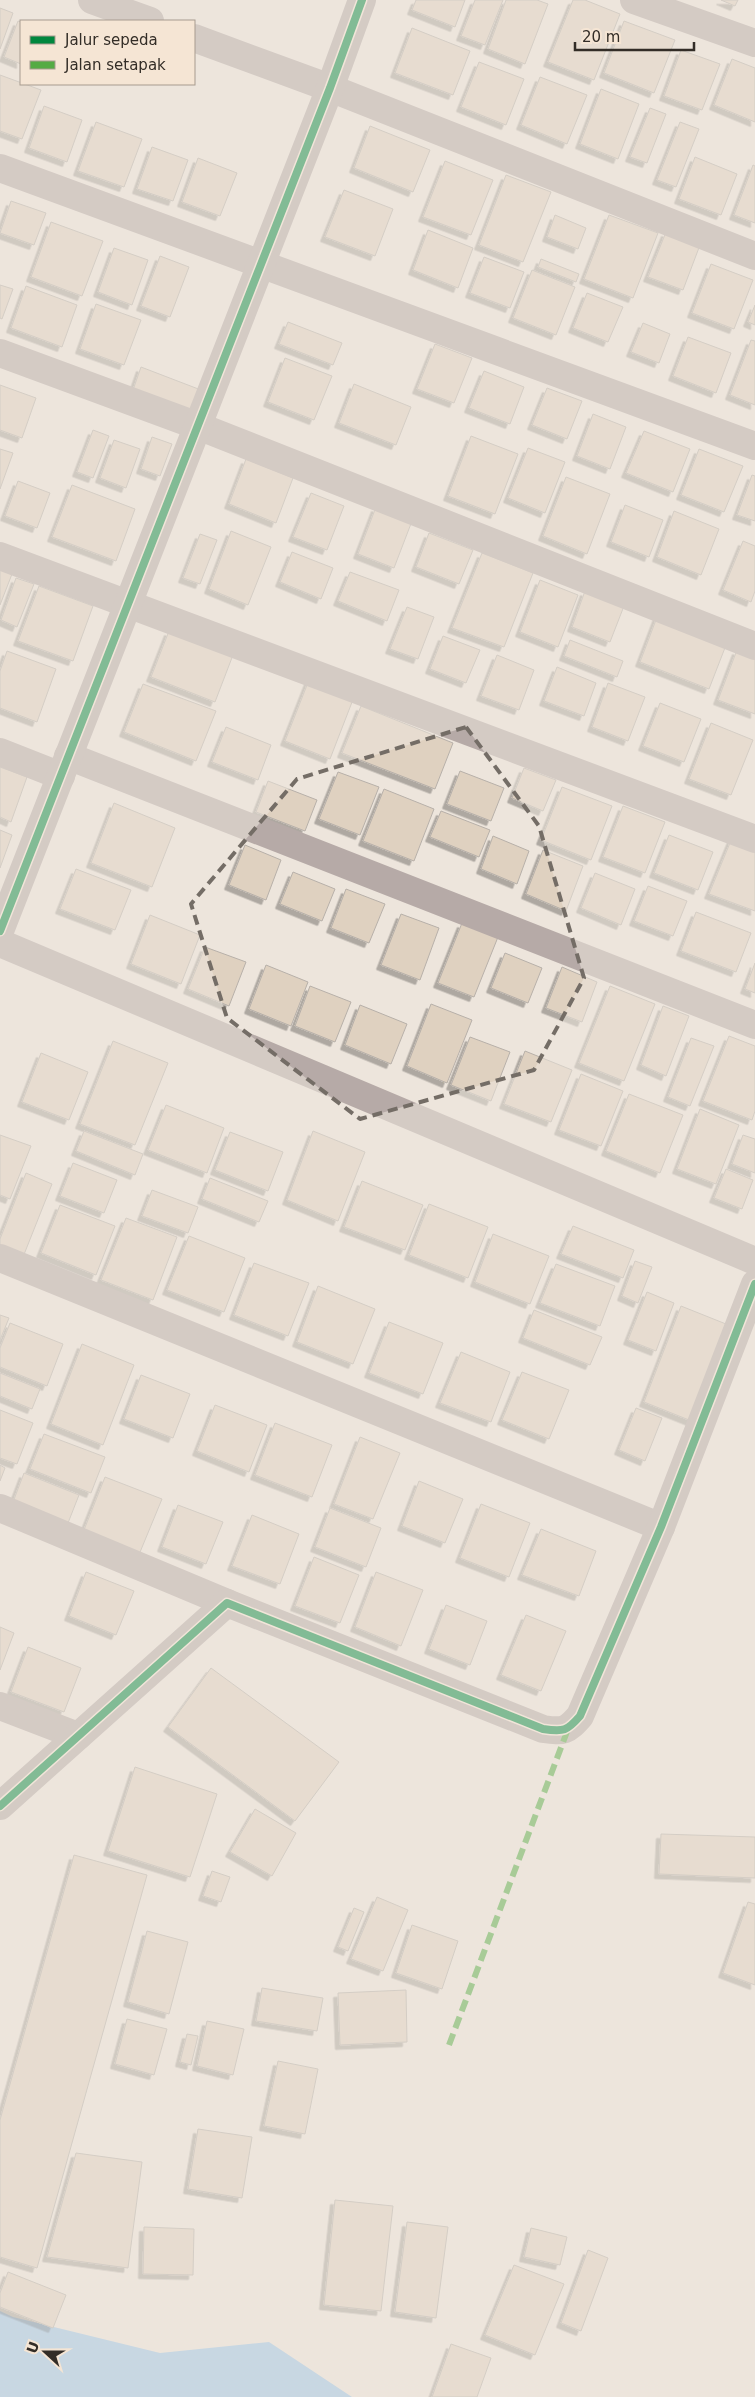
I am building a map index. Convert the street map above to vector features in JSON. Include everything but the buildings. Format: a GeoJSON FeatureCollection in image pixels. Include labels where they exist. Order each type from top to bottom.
{"type":"FeatureCollection","features":[{"type":"Feature","properties":{"kind":"street"},"geometry":{"type":"LineString","coordinates":[[92,0],[147,20]]}},
{"type":"Feature","properties":{"kind":"street"},"geometry":{"type":"LineString","coordinates":[[0,931],[261,266],[362,0]]}},
{"type":"Feature","properties":{"kind":"street"},"geometry":{"type":"LineString","coordinates":[[634,0],[755,43]]}},
{"type":"Feature","properties":{"kind":"street"},"geometry":{"type":"LineString","coordinates":[[195,38],[330,88],[755,256]]}},
{"type":"Feature","properties":{"kind":"street"},"geometry":{"type":"LineString","coordinates":[[0,168],[261,266],[755,446]]}},
{"type":"Feature","properties":{"kind":"street"},"geometry":{"type":"LineString","coordinates":[[0,353],[198,426],[755,646]]}},
{"type":"Feature","properties":{"kind":"street"},"geometry":{"type":"LineString","coordinates":[[0,556],[755,839]]}},
{"type":"Feature","properties":{"kind":"street"},"geometry":{"type":"LineString","coordinates":[[0,752],[64,766],[755,1025]]}},
{"type":"Feature","properties":{"kind":"street"},"geometry":{"type":"LineString","coordinates":[[0,943],[755,1261]]}},
{"type":"Feature","properties":{"kind":"street"},"geometry":{"type":"LineString","coordinates":[[0,1258],[661,1527]]}},
{"type":"Feature","properties":{"kind":"street"},"geometry":{"type":"LineString","coordinates":[[0,1508],[543,1729],[556,1731],[568,1729],[580,1716],[661,1527],[755,1284]]}},
{"type":"Feature","properties":{"kind":"street"},"geometry":{"type":"LineString","coordinates":[[0,1806],[227,1602]]}},
{"type":"Feature","properties":{"kind":"street"},"geometry":{"type":"LineString","coordinates":[[0,1706],[78,1736]]}},
{"type":"Feature","properties":{"kind":"highlighted area"},"geometry":{"type":"Polygon","coordinates":[[[466,727],[539,826],[584,978],[534,1070],[360,1119],[227,1018],[191,904],[297,779],[466,727]]]}},
{"type":"Feature","properties":{"kind":"water"},"geometry":{"type":"Polygon","coordinates":[[[0,2311],[13,2317],[160,2353],[269,2342],[352,2397],[0,2397],[0,2311]]]}},
{"type":"Feature","properties":{"kind":"marked path"},"geometry":{"type":"LineString","coordinates":[[449,2045],[568,1729]]}},
{"type":"Feature","properties":{"kind":"cycle path"},"geometry":{"type":"LineString","coordinates":[[0,931],[330,88],[362,0]]}},
{"type":"Feature","properties":{"kind":"cycle path"},"geometry":{"type":"LineString","coordinates":[[0,1806],[227,1603],[543,1729],[561,1730],[572,1725],[580,1716],[661,1527],[755,1284]]}}]}
